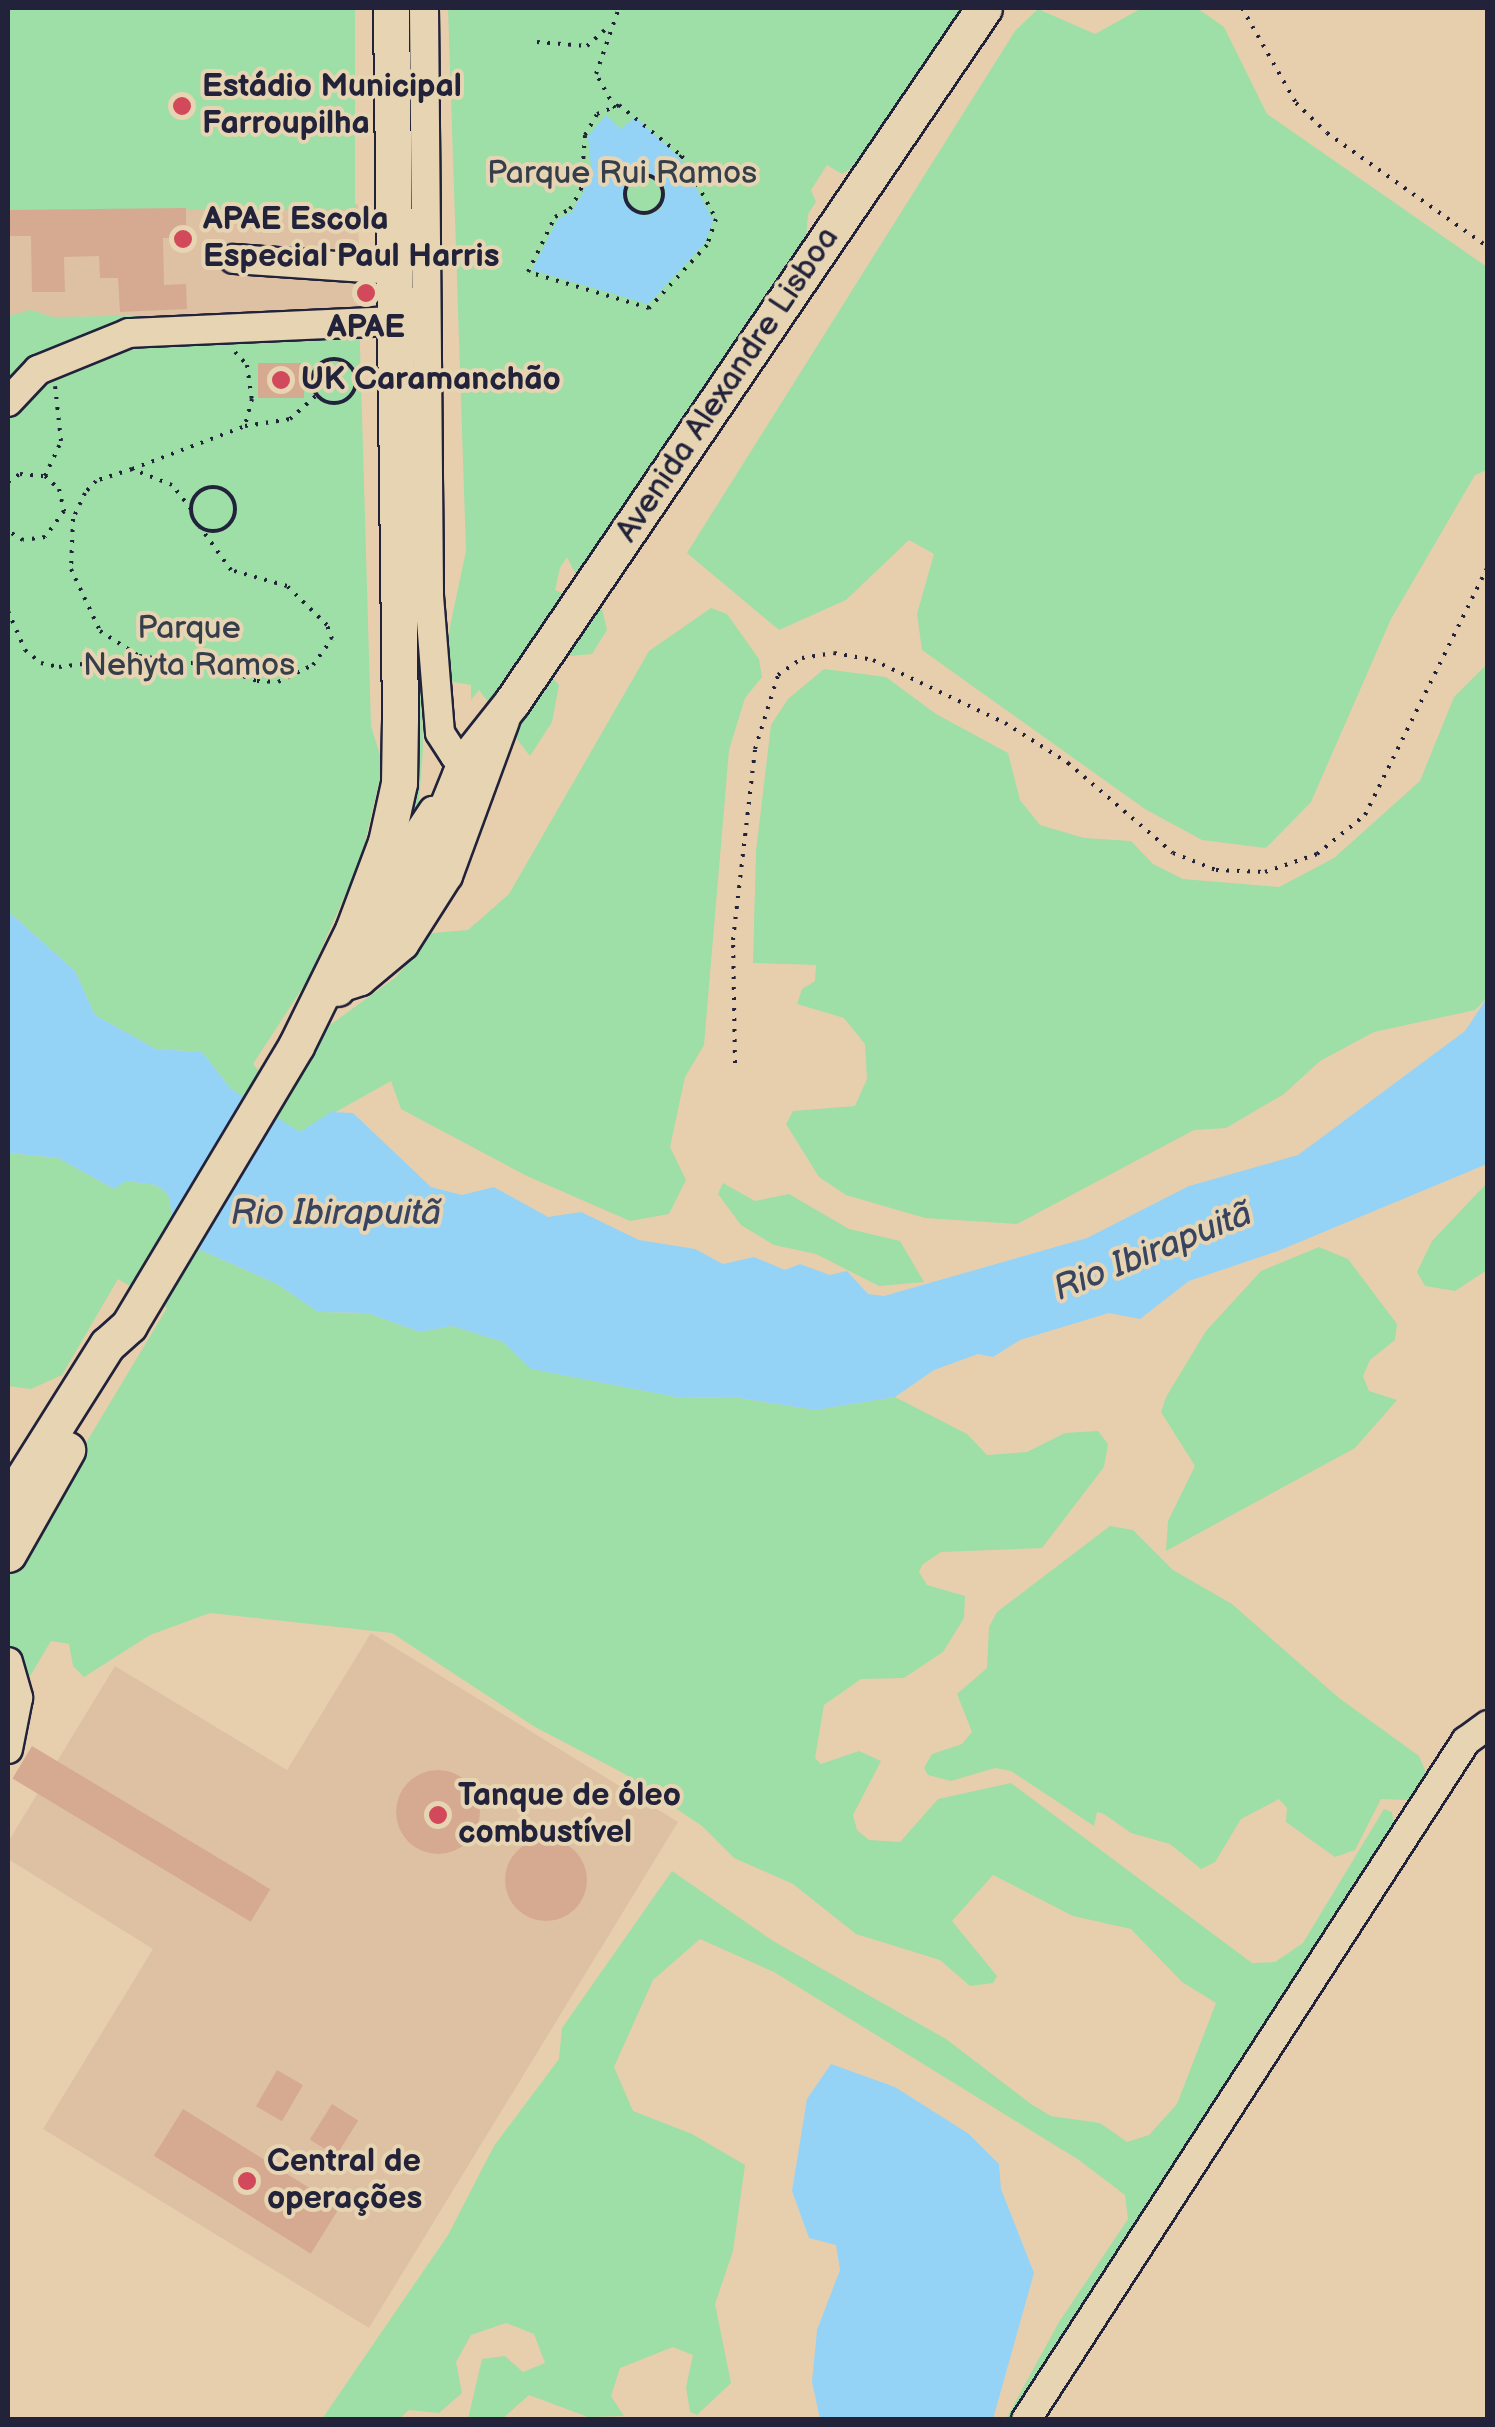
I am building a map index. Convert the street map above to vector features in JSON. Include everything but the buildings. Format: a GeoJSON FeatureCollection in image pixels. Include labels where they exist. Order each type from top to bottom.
{"type":"FeatureCollection","features":[{"type":"Feature","properties":{"kind":"main road"},"geometry":{"type":"LineString","coordinates":[[8,1502],[108,1345],[135,1315],[327,997],[386,842],[399,783],[398,321],[391,8]]}},
{"type":"Feature","properties":{"kind":"main road","name":"Avenida Alexandre Lisboa"},"geometry":{"type":"LineString","coordinates":[[327,997],[410,898],[466,760],[512,702],[984,8]]}},
{"type":"Feature","properties":{"kind":"main road"},"geometry":{"type":"LineString","coordinates":[[8,1554],[124,1351],[135,1315]]}},
{"type":"Feature","properties":{"kind":"street"},"geometry":{"type":"LineString","coordinates":[[354,930],[466,760],[455,756],[440,733],[429,596],[424,8]]}},
{"type":"Feature","properties":{"kind":"street"},"geometry":{"type":"LineString","coordinates":[[234,258],[396,270]]}},
{"type":"Feature","properties":{"kind":"street"},"geometry":{"type":"LineString","coordinates":[[8,402],[38,370],[130,333],[398,321]]}},
{"type":"Feature","properties":{"kind":"street"},"geometry":{"type":"LineString","coordinates":[[327,997],[362,981],[404,945],[448,876],[512,702]]}},
{"type":"Feature","properties":{"kind":"street"},"geometry":{"type":"LineString","coordinates":[[8,1662],[18,1698],[8,1749]]}},
{"type":"Feature","properties":{"kind":"street"},"geometry":{"type":"LineString","coordinates":[[1026,2420],[1466,1741],[1488,1725]]}},
{"type":"Feature","properties":{"kind":"path"},"geometry":{"type":"LineString","coordinates":[[615,108],[596,74],[608,28],[619,8]]}},
{"type":"Feature","properties":{"kind":"path"},"geometry":{"type":"LineString","coordinates":[[1242,8],[1296,102],[1327,133],[1488,247]]}},
{"type":"Feature","properties":{"kind":"path"},"geometry":{"type":"LineString","coordinates":[[537,42],[586,46],[608,28]]}},
{"type":"Feature","properties":{"kind":"path"},"geometry":{"type":"LineString","coordinates":[[628,107],[682,156],[716,228],[649,308],[528,272],[555,217],[570,209],[582,190],[588,166],[585,135],[597,114],[628,107]]}},
{"type":"Feature","properties":{"kind":"path"},"geometry":{"type":"LineString","coordinates":[[657,178],[663,191],[659,206],[645,214],[628,205],[632,181],[657,178],[682,156]]}},
{"type":"Feature","properties":{"kind":"path"},"geometry":{"type":"LineString","coordinates":[[222,344],[248,366],[252,399],[245,426]]}},
{"type":"Feature","properties":{"kind":"path"},"geometry":{"type":"LineString","coordinates":[[318,395],[313,374],[328,360],[348,363],[356,382]]}},
{"type":"Feature","properties":{"kind":"path"},"geometry":{"type":"LineString","coordinates":[[40,390],[53,380],[62,408],[61,441],[44,476]]}},
{"type":"Feature","properties":{"kind":"path"},"geometry":{"type":"LineString","coordinates":[[356,382],[376,381]]}},
{"type":"Feature","properties":{"kind":"path"},"geometry":{"type":"LineString","coordinates":[[318,395],[344,400],[356,382]]}},
{"type":"Feature","properties":{"kind":"path"},"geometry":{"type":"LineString","coordinates":[[139,656],[111,640],[85,611],[71,569],[73,519],[96,481],[245,426],[290,418],[318,395]]}},
{"type":"Feature","properties":{"kind":"path"},"geometry":{"type":"LineString","coordinates":[[8,611],[25,650],[41,663],[59,667],[139,656],[278,682],[313,664],[332,639],[300,595],[231,570],[172,485],[132,469]]}},
{"type":"Feature","properties":{"kind":"path"},"geometry":{"type":"LineString","coordinates":[[8,482],[20,474],[44,476],[60,489],[62,516],[54,531],[34,540],[8,531]]}},
{"type":"Feature","properties":{"kind":"path"},"geometry":{"type":"LineString","coordinates":[[191,509],[209,488],[224,490],[234,502],[226,527],[200,528]]}},
{"type":"Feature","properties":{"kind":"path"},"geometry":{"type":"LineString","coordinates":[[62,516],[73,519]]}},
{"type":"Feature","properties":{"kind":"path"},"geometry":{"type":"LineString","coordinates":[[735,1063],[732,940],[755,749],[764,704],[778,675],[802,658],[834,653],[873,660],[1005,722],[1068,762],[1172,853],[1216,870],[1265,872],[1317,854],[1365,815],[1488,566]]}},
{"type":"Feature","properties":{"kind":"shaded area","name":"APAE Escola Especial Paul Harris"},"geometry":{"type":"Polygon","coordinates":[[[358,204],[360,312],[10,318],[8,210],[358,204]]]}},
{"type":"Feature","properties":{"kind":"shaded area"},"geometry":{"type":"Polygon","coordinates":[[[371,1633],[678,1822],[369,2328],[43,2129],[153,1949],[8,1859],[8,1842],[115,1666],[287,1770],[371,1633]]]}},
{"type":"Feature","properties":{"kind":"green space","name":"Estádio Municipal Farroupilha"},"geometry":{"type":"Polygon","coordinates":[[[8,8],[355,8],[355,210],[8,210],[8,8]]]}},
{"type":"Feature","properties":{"kind":"green space","name":"Parque Rui Ramos"},"geometry":{"type":"Polygon","coordinates":[[[448,8],[974,8],[855,166],[842,174],[827,165],[811,190],[816,202],[808,214],[805,250],[577,577],[567,557],[560,568],[555,590],[602,609],[607,630],[592,654],[570,656],[557,639],[543,668],[559,685],[552,722],[530,756],[479,690],[471,700],[471,685],[453,682],[441,669],[466,551],[448,8]]]}},
{"type":"Feature","properties":{"kind":"green space"},"geometry":{"type":"Polygon","coordinates":[[[1142,8],[1197,8],[1224,27],[1267,114],[1487,267],[1487,470],[1475,475],[1391,619],[1311,802],[1266,848],[1202,840],[1145,809],[922,650],[917,614],[934,554],[909,540],[846,600],[779,630],[687,553],[1015,31],[1038,9],[1095,34],[1142,8]]]}},
{"type":"Feature","properties":{"kind":"green space"},"geometry":{"type":"Polygon","coordinates":[[[404,256],[415,256],[423,750],[419,802],[401,848],[404,256]]]}},
{"type":"Feature","properties":{"kind":"green space","name":"Parque Nehyta Ramos"},"geometry":{"type":"Polygon","coordinates":[[[31,310],[53,317],[359,312],[371,726],[383,765],[361,859],[307,981],[253,1064],[265,1078],[302,1060],[330,1025],[396,977],[432,933],[468,930],[509,894],[649,651],[711,608],[727,614],[759,659],[762,677],[745,698],[729,750],[704,1045],[685,1077],[670,1147],[686,1180],[669,1214],[630,1221],[527,1176],[401,1109],[391,1081],[300,1132],[271,1119],[231,1089],[202,1052],[156,1049],[95,1015],[75,971],[8,911],[8,316],[31,310]]]}},
{"type":"Feature","properties":{"kind":"green space"},"geometry":{"type":"Polygon","coordinates":[[[1487,664],[1488,997],[1475,1010],[1374,1032],[1320,1061],[1284,1094],[1226,1128],[1194,1130],[1017,1224],[925,1218],[846,1195],[819,1177],[786,1124],[793,1111],[855,1106],[867,1079],[865,1044],[844,1018],[797,1004],[802,989],[815,981],[816,965],[753,963],[756,851],[771,725],[788,699],[824,669],[886,677],[936,714],[1008,753],[1020,800],[1040,825],[1084,838],[1131,841],[1153,864],[1183,879],[1279,887],[1334,858],[1420,781],[1454,697],[1487,664]]]}},
{"type":"Feature","properties":{"kind":"green space"},"geometry":{"type":"Polygon","coordinates":[[[8,1153],[58,1158],[114,1189],[126,1181],[156,1185],[168,1194],[175,1228],[189,1245],[277,1284],[318,1312],[367,1313],[420,1332],[452,1326],[503,1342],[532,1369],[681,1398],[732,1397],[816,1410],[895,1397],[967,1434],[987,1455],[1027,1452],[1065,1433],[1098,1431],[1108,1444],[1104,1467],[1042,1548],[941,1552],[922,1565],[919,1572],[927,1585],[965,1596],[964,1618],[943,1652],[904,1678],[861,1679],[824,1705],[815,1758],[821,1764],[859,1751],[881,1761],[853,1815],[857,1830],[869,1840],[900,1842],[938,1799],[1011,1783],[1252,1963],[1275,1962],[1303,1943],[1384,1809],[1392,1812],[1394,1827],[1014,2419],[1006,2419],[1059,2322],[1128,2219],[1125,2195],[1079,2160],[774,1972],[700,1939],[653,1980],[614,2067],[633,2111],[692,2134],[745,2165],[733,2251],[715,2304],[731,2383],[697,2415],[690,2412],[686,2387],[693,2355],[673,2347],[620,2368],[611,2396],[624,2416],[588,2417],[529,2395],[502,2419],[468,2419],[482,2359],[505,2356],[523,2372],[545,2363],[534,2334],[506,2323],[471,2335],[456,2362],[462,2393],[439,2413],[409,2410],[399,2419],[322,2419],[448,2235],[494,2146],[559,2059],[562,2028],[672,1871],[773,1941],[946,2039],[1051,2116],[1100,2123],[1127,2142],[1149,2135],[1177,2104],[1216,2003],[1182,1982],[1131,1929],[1073,1916],[993,1875],[952,1921],[997,1976],[993,1983],[970,1986],[940,1960],[856,1934],[793,1884],[734,1858],[702,1826],[623,1773],[535,1727],[392,1633],[210,1613],[150,1635],[84,1677],[73,1666],[69,1644],[51,1641],[8,1713],[8,1573],[167,1308],[118,1279],[62,1375],[31,1389],[8,1386],[8,1153]]]}},
{"type":"Feature","properties":{"kind":"green space"},"geometry":{"type":"Polygon","coordinates":[[[723,1183],[755,1201],[789,1194],[849,1229],[900,1241],[924,1282],[879,1286],[816,1254],[774,1245],[741,1225],[718,1194],[723,1183]]]}},
{"type":"Feature","properties":{"kind":"green space"},"geometry":{"type":"Polygon","coordinates":[[[1487,1183],[1487,1270],[1455,1291],[1425,1286],[1417,1272],[1432,1241],[1487,1183]]]}},
{"type":"Feature","properties":{"kind":"green space"},"geometry":{"type":"Polygon","coordinates":[[[1319,1247],[1348,1259],[1397,1324],[1395,1340],[1370,1360],[1363,1376],[1369,1391],[1397,1400],[1355,1448],[1166,1551],[1168,1521],[1195,1466],[1161,1412],[1166,1397],[1206,1331],[1261,1271],[1319,1247]]]}},
{"type":"Feature","properties":{"kind":"green space"},"geometry":{"type":"Polygon","coordinates":[[[1110,1526],[1133,1530],[1173,1570],[1232,1604],[1339,1698],[1419,1756],[1428,1777],[1409,1800],[1381,1799],[1355,1850],[1335,1857],[1286,1822],[1287,1808],[1279,1799],[1241,1819],[1215,1862],[1201,1869],[1170,1844],[1131,1833],[1104,1814],[1097,1812],[1094,1826],[1011,1771],[995,1768],[951,1781],[928,1775],[924,1768],[932,1754],[962,1744],[972,1732],[957,1694],[987,1668],[989,1627],[997,1612],[1110,1526]]]}},
{"type":"Feature","properties":{"kind":"water"},"geometry":{"type":"Polygon","coordinates":[[[606,115],[621,129],[635,117],[680,158],[713,220],[705,243],[648,304],[532,270],[558,219],[572,212],[584,191],[591,166],[588,136],[606,115]],[[646,173],[629,179],[622,198],[645,217],[661,209],[666,191],[660,178],[646,173]]]}},
{"type":"Feature","properties":{"kind":"water","name":"Rio Ibirapuitã"},"geometry":{"type":"Polygon","coordinates":[[[8,911],[75,971],[95,1015],[156,1049],[202,1052],[231,1089],[300,1132],[331,1112],[353,1113],[431,1187],[462,1195],[494,1187],[548,1217],[581,1212],[639,1240],[695,1249],[723,1264],[754,1257],[785,1270],[800,1264],[830,1275],[847,1271],[868,1294],[884,1296],[1087,1238],[1189,1186],[1298,1155],[1465,1031],[1487,998],[1487,1164],[1278,1251],[1189,1281],[1140,1319],[1109,1313],[1020,1340],[993,1357],[978,1354],[934,1370],[895,1397],[816,1410],[732,1397],[681,1398],[531,1369],[503,1342],[452,1326],[420,1332],[367,1313],[318,1312],[277,1284],[189,1245],[175,1228],[168,1194],[156,1185],[126,1181],[114,1189],[58,1158],[8,1153],[8,911]]]}},
{"type":"Feature","properties":{"kind":"water"},"geometry":{"type":"Polygon","coordinates":[[[831,2064],[895,2087],[969,2134],[999,2164],[1001,2189],[1034,2273],[993,2419],[820,2419],[812,2382],[817,2330],[840,2270],[836,2245],[809,2238],[792,2191],[807,2099],[831,2064]]]}},
{"type":"Feature","properties":{"kind":"place","name":"Estádio Municipal Farroupilha"},"geometry":{"type":"Point","coordinates":[182,106]}},
{"type":"Feature","properties":{"kind":"place","name":"APAE Escola Especial Paul Harris"},"geometry":{"type":"Point","coordinates":[183,239]}},
{"type":"Feature","properties":{"kind":"place","name":"APAE"},"geometry":{"type":"Point","coordinates":[366,293]}},
{"type":"Feature","properties":{"kind":"place","name":"UK Caramanchão"},"geometry":{"type":"Point","coordinates":[281,380]}},
{"type":"Feature","properties":{"kind":"place","name":"Tanque de óleo combustível"},"geometry":{"type":"Point","coordinates":[438,1815]}},
{"type":"Feature","properties":{"kind":"place","name":"Central de operações"},"geometry":{"type":"Point","coordinates":[247,2181]}}]}
